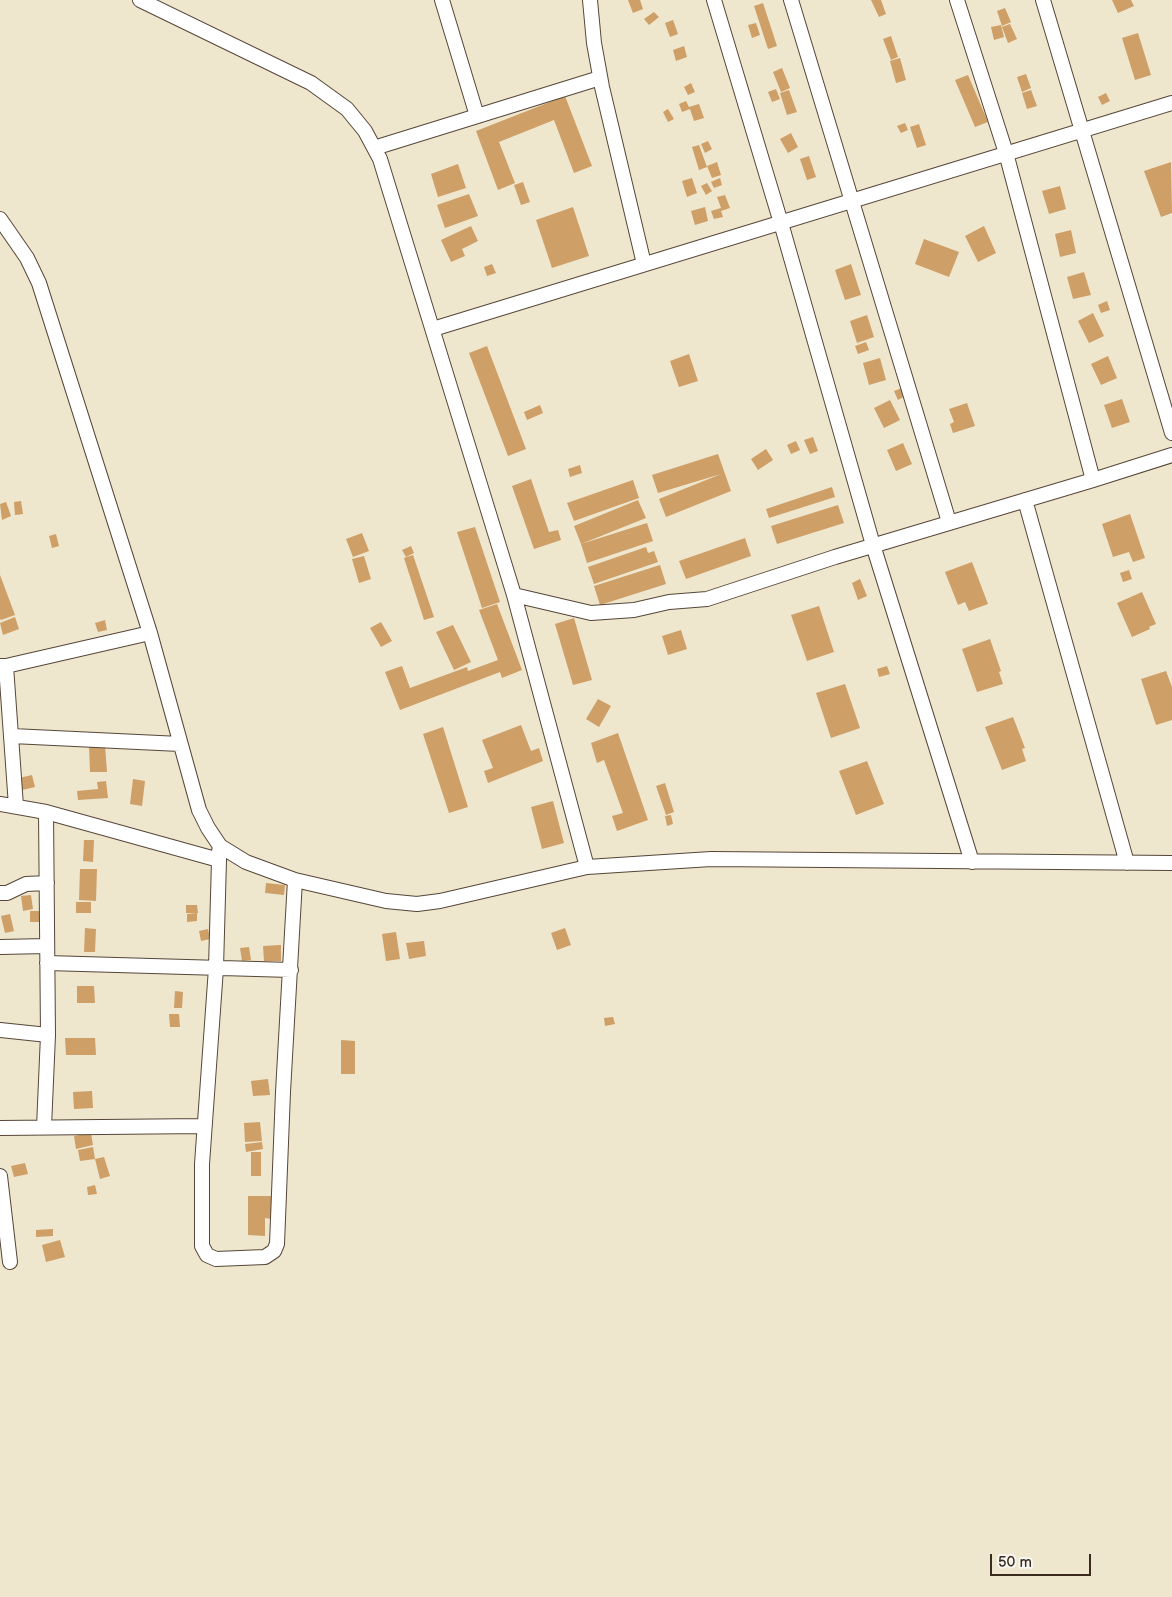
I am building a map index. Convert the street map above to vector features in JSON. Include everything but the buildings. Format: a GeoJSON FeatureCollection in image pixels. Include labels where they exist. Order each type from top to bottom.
{"type":"FeatureCollection","features":[{"type":"Feature","properties":{"kind":"street"},"geometry":{"type":"LineString","coordinates":[[140,0],[311,83],[347,109],[365,131],[380,159],[514,595],[587,867]]}},
{"type":"Feature","properties":{"kind":"street"},"geometry":{"type":"LineString","coordinates":[[442,0],[477,116]]}},
{"type":"Feature","properties":{"kind":"street"},"geometry":{"type":"LineString","coordinates":[[590,0],[600,78],[644,264]]}},
{"type":"Feature","properties":{"kind":"street"},"geometry":{"type":"LineString","coordinates":[[714,0],[781,223],[873,545],[972,862]]}},
{"type":"Feature","properties":{"kind":"street"},"geometry":{"type":"LineString","coordinates":[[791,0],[949,522]]}},
{"type":"Feature","properties":{"kind":"street"},"geometry":{"type":"LineString","coordinates":[[958,0],[1006,153],[1093,480]]}},
{"type":"Feature","properties":{"kind":"street"},"geometry":{"type":"LineString","coordinates":[[1043,0],[1172,433]]}},
{"type":"Feature","properties":{"kind":"street"},"geometry":{"type":"LineString","coordinates":[[374,148],[600,78]]}},
{"type":"Feature","properties":{"kind":"street"},"geometry":{"type":"LineString","coordinates":[[433,329],[1172,103]]}},
{"type":"Feature","properties":{"kind":"street"},"geometry":{"type":"LineString","coordinates":[[0,218],[27,258],[39,283],[150,633],[200,810],[208,828],[220,846],[246,862],[295,880],[386,901],[417,904],[440,901],[587,867],[711,859],[1172,863]]}},
{"type":"Feature","properties":{"kind":"street"},"geometry":{"type":"LineString","coordinates":[[514,595],[591,613],[634,610],[669,602],[707,599],[873,545],[1172,455]]}},
{"type":"Feature","properties":{"kind":"street"},"geometry":{"type":"LineString","coordinates":[[1026,500],[1126,863]]}},
{"type":"Feature","properties":{"kind":"street"},"geometry":{"type":"LineString","coordinates":[[16,806],[12,736],[3,666],[150,633]]}},
{"type":"Feature","properties":{"kind":"street"},"geometry":{"type":"LineString","coordinates":[[12,736],[180,744]]}},
{"type":"Feature","properties":{"kind":"street"},"geometry":{"type":"LineString","coordinates":[[0,804],[46,812],[219,860]]}},
{"type":"Feature","properties":{"kind":"street"},"geometry":{"type":"LineString","coordinates":[[44,1126],[48,1035],[46,812]]}},
{"type":"Feature","properties":{"kind":"street"},"geometry":{"type":"LineString","coordinates":[[220,846],[216,968],[204,1126],[202,1246],[207,1255],[216,1259],[265,1257],[274,1251],[277,1244],[283,1092],[295,880]]}},
{"type":"Feature","properties":{"kind":"street"},"geometry":{"type":"LineString","coordinates":[[0,893],[7,893],[26,884],[47,883]]}},
{"type":"Feature","properties":{"kind":"street"},"geometry":{"type":"LineString","coordinates":[[0,947],[47,946]]}},
{"type":"Feature","properties":{"kind":"street"},"geometry":{"type":"LineString","coordinates":[[47,963],[291,970]]}},
{"type":"Feature","properties":{"kind":"street"},"geometry":{"type":"LineString","coordinates":[[0,1030],[48,1035]]}},
{"type":"Feature","properties":{"kind":"street"},"geometry":{"type":"LineString","coordinates":[[0,1128],[44,1126],[204,1126]]}},
{"type":"Feature","properties":{"kind":"street"},"geometry":{"type":"LineString","coordinates":[[0,1176],[10,1262]]}}]}
